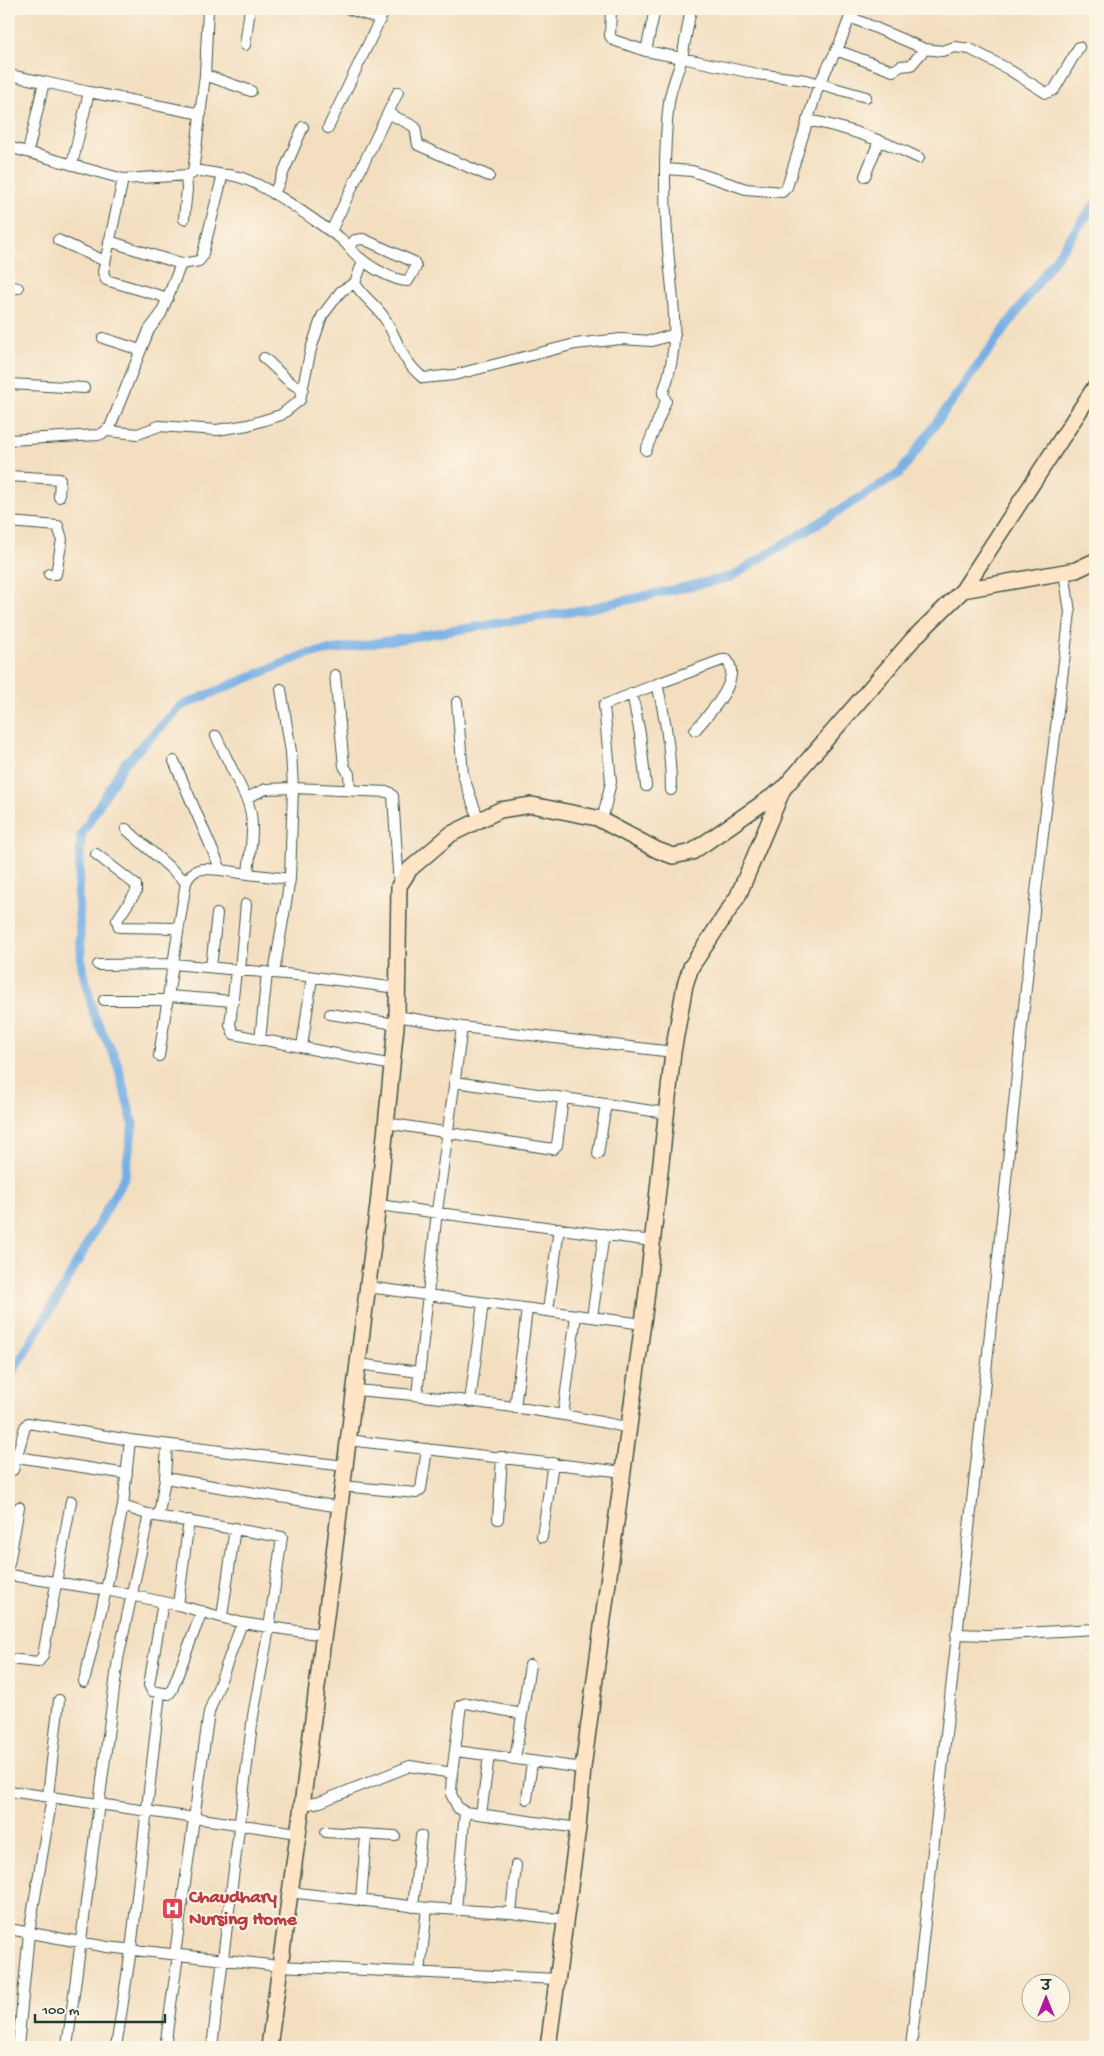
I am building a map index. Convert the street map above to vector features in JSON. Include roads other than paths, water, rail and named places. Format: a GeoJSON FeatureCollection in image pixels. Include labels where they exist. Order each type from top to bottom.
{"type":"FeatureCollection","features":[{"type":"Feature","properties":{"kind":"street"},"geometry":{"type":"LineString","coordinates":[[184,219],[201,114],[208,9]]}},
{"type":"Feature","properties":{"kind":"street"},"geometry":{"type":"LineString","coordinates":[[245,45],[250,9]]}},
{"type":"Feature","properties":{"kind":"street"},"geometry":{"type":"LineString","coordinates":[[349,9],[380,19]]}},
{"type":"Feature","properties":{"kind":"street"},"geometry":{"type":"LineString","coordinates":[[328,128],[385,9]]}},
{"type":"Feature","properties":{"kind":"street"},"geometry":{"type":"LineString","coordinates":[[612,9],[610,36],[613,40],[646,51],[757,74],[806,80],[866,97]]}},
{"type":"Feature","properties":{"kind":"street"},"geometry":{"type":"LineString","coordinates":[[646,51],[655,9]]}},
{"type":"Feature","properties":{"kind":"street"},"geometry":{"type":"LineString","coordinates":[[646,450],[666,401],[663,392],[672,370],[675,334],[667,235],[666,169],[670,101],[682,58],[691,9]]}},
{"type":"Feature","properties":{"kind":"street"},"geometry":{"type":"LineString","coordinates":[[666,169],[692,171],[746,188],[782,192],[787,187],[819,84],[852,13],[925,49],[942,51],[955,47],[970,50],[1008,68],[1046,93],[1051,93],[1054,90],[1079,47]]}},
{"type":"Feature","properties":{"kind":"street"},"geometry":{"type":"LineString","coordinates":[[836,50],[893,71],[901,66],[911,65],[925,49]]}},
{"type":"Feature","properties":{"kind":"street"},"geometry":{"type":"LineString","coordinates":[[9,75],[201,114]]}},
{"type":"Feature","properties":{"kind":"street"},"geometry":{"type":"LineString","coordinates":[[205,75],[252,91]]}},
{"type":"Feature","properties":{"kind":"street"},"geometry":{"type":"LineString","coordinates":[[28,152],[44,82]]}},
{"type":"Feature","properties":{"kind":"street"},"geometry":{"type":"LineString","coordinates":[[72,165],[89,92]]}},
{"type":"Feature","properties":{"kind":"street"},"geometry":{"type":"LineString","coordinates":[[331,232],[398,92]]}},
{"type":"Feature","properties":{"kind":"street"},"geometry":{"type":"LineString","coordinates":[[388,113],[415,127],[418,145],[489,176]]}},
{"type":"Feature","properties":{"kind":"street"},"geometry":{"type":"LineString","coordinates":[[807,120],[826,123],[879,141],[919,158]]}},
{"type":"Feature","properties":{"kind":"street"},"geometry":{"type":"LineString","coordinates":[[274,194],[303,127]]}},
{"type":"Feature","properties":{"kind":"street"},"geometry":{"type":"LineString","coordinates":[[865,176],[879,141]]}},
{"type":"Feature","properties":{"kind":"street"},"geometry":{"type":"LineString","coordinates":[[9,147],[123,180],[190,173],[234,175],[274,194],[350,246],[363,261],[404,281],[411,278],[416,268],[414,262],[363,239],[355,240],[350,246]]}},
{"type":"Feature","properties":{"kind":"street"},"geometry":{"type":"LineString","coordinates":[[110,241],[181,264],[199,261],[202,257],[216,205],[222,175]]}},
{"type":"Feature","properties":{"kind":"street"},"geometry":{"type":"LineString","coordinates":[[123,180],[102,272],[106,280],[168,298]]}},
{"type":"Feature","properties":{"kind":"street"},"geometry":{"type":"LineString","coordinates":[[58,240],[105,261]]}},
{"type":"Feature","properties":{"kind":"street"},"geometry":{"type":"LineString","coordinates":[[9,440],[98,435],[106,431],[138,434],[159,426],[217,430],[248,425],[281,415],[300,400],[311,349],[322,316],[341,291],[355,283],[363,261]]}},
{"type":"Feature","properties":{"kind":"street"},"geometry":{"type":"LineString","coordinates":[[106,431],[140,350],[168,298],[181,264]]}},
{"type":"Feature","properties":{"kind":"street"},"geometry":{"type":"LineString","coordinates":[[355,283],[359,290],[373,302],[385,318],[410,367],[423,378],[454,375],[576,344],[621,339],[652,341],[675,334]]}},
{"type":"Feature","properties":{"kind":"street"},"geometry":{"type":"LineString","coordinates":[[103,338],[140,350]]}},
{"type":"Feature","properties":{"kind":"street"},"geometry":{"type":"LineString","coordinates":[[264,358],[278,368],[292,386],[303,389]]}},
{"type":"Feature","properties":{"kind":"street"},"geometry":{"type":"LineString","coordinates":[[9,384],[84,388]]}},
{"type":"Feature","properties":{"kind":"street"},"geometry":{"type":"LineString","coordinates":[[399,886],[410,870],[451,834],[500,810],[532,805],[602,821],[657,850],[673,856],[692,852],[783,789],[914,638],[963,590],[1095,386]]}},
{"type":"Feature","properties":{"kind":"street"},"geometry":{"type":"LineString","coordinates":[[9,476],[60,479],[59,497]]}},
{"type":"Feature","properties":{"kind":"street"},"geometry":{"type":"LineString","coordinates":[[9,522],[58,526],[62,539],[56,574],[49,574]]}},
{"type":"Feature","properties":{"kind":"street"},"geometry":{"type":"LineString","coordinates":[[963,590],[1076,570],[1095,561]]}},
{"type":"Feature","properties":{"kind":"street"},"geometry":{"type":"LineString","coordinates":[[911,2047],[979,1439],[1036,892],[1070,612],[1064,572]]}},
{"type":"Feature","properties":{"kind":"street"},"geometry":{"type":"LineString","coordinates":[[602,821],[611,782],[604,705],[722,660],[728,660],[731,675],[726,691],[695,730]]}},
{"type":"Feature","properties":{"kind":"street"},"geometry":{"type":"LineString","coordinates":[[335,675],[344,766],[349,774],[350,790]]}},
{"type":"Feature","properties":{"kind":"street"},"geometry":{"type":"LineString","coordinates":[[657,684],[664,713],[671,767],[671,790]]}},
{"type":"Feature","properties":{"kind":"street"},"geometry":{"type":"LineString","coordinates":[[260,1040],[270,973],[290,879],[291,752],[281,690]]}},
{"type":"Feature","properties":{"kind":"street"},"geometry":{"type":"LineString","coordinates":[[632,693],[640,734],[646,786]]}},
{"type":"Feature","properties":{"kind":"street"},"geometry":{"type":"LineString","coordinates":[[457,702],[463,776],[479,820]]}},
{"type":"Feature","properties":{"kind":"street"},"geometry":{"type":"LineString","coordinates":[[216,736],[246,798],[252,816],[248,874]]}},
{"type":"Feature","properties":{"kind":"street"},"geometry":{"type":"LineString","coordinates":[[174,761],[221,870]]}},
{"type":"Feature","properties":{"kind":"street"},"geometry":{"type":"LineString","coordinates":[[246,798],[266,789],[292,788],[389,792],[393,796],[399,886],[396,1020],[378,1205],[302,1806],[269,2047]]}},
{"type":"Feature","properties":{"kind":"street"},"geometry":{"type":"LineString","coordinates":[[548,2047],[578,1828],[583,1768],[630,1428],[673,1052],[685,985],[691,967],[738,896],[783,789]]}},
{"type":"Feature","properties":{"kind":"street"},"geometry":{"type":"LineString","coordinates":[[126,829],[186,882]]}},
{"type":"Feature","properties":{"kind":"street"},"geometry":{"type":"LineString","coordinates":[[96,854],[136,885],[136,892],[117,920],[119,927],[178,928]]}},
{"type":"Feature","properties":{"kind":"street"},"geometry":{"type":"LineString","coordinates":[[160,1056],[178,928],[186,882],[191,872],[198,869],[221,870],[290,879]]}},
{"type":"Feature","properties":{"kind":"street"},"geometry":{"type":"LineString","coordinates":[[246,904],[230,1025],[231,1032],[260,1040],[392,1065]]}},
{"type":"Feature","properties":{"kind":"street"},"geometry":{"type":"LineString","coordinates":[[211,967],[217,914]]}},
{"type":"Feature","properties":{"kind":"street"},"geometry":{"type":"LineString","coordinates":[[98,965],[173,964],[312,977],[397,988]]}},
{"type":"Feature","properties":{"kind":"street"},"geometry":{"type":"LineString","coordinates":[[302,1048],[312,977]]}},
{"type":"Feature","properties":{"kind":"street"},"geometry":{"type":"LineString","coordinates":[[104,1000],[168,998],[233,1001]]}},
{"type":"Feature","properties":{"kind":"street"},"geometry":{"type":"LineString","coordinates":[[330,1014],[462,1027],[673,1052]]}},
{"type":"Feature","properties":{"kind":"street"},"geometry":{"type":"LineString","coordinates":[[417,1395],[437,1211],[462,1027]]}},
{"type":"Feature","properties":{"kind":"street"},"geometry":{"type":"LineString","coordinates":[[455,1082],[666,1113]]}},
{"type":"Feature","properties":{"kind":"street"},"geometry":{"type":"LineString","coordinates":[[386,1123],[553,1149],[558,1145],[564,1098]]}},
{"type":"Feature","properties":{"kind":"street"},"geometry":{"type":"LineString","coordinates":[[598,1154],[606,1104]]}},
{"type":"Feature","properties":{"kind":"street"},"geometry":{"type":"LineString","coordinates":[[378,1205],[437,1211],[652,1241]]}},
{"type":"Feature","properties":{"kind":"street"},"geometry":{"type":"LineString","coordinates":[[548,1311],[558,1228]]}},
{"type":"Feature","properties":{"kind":"street"},"geometry":{"type":"LineString","coordinates":[[592,1317],[604,1234]]}},
{"type":"Feature","properties":{"kind":"street"},"geometry":{"type":"LineString","coordinates":[[368,1287],[643,1324]]}},
{"type":"Feature","properties":{"kind":"street"},"geometry":{"type":"LineString","coordinates":[[470,1402],[483,1302]]}},
{"type":"Feature","properties":{"kind":"street"},"geometry":{"type":"LineString","coordinates":[[515,1408],[527,1308]]}},
{"type":"Feature","properties":{"kind":"street"},"geometry":{"type":"LineString","coordinates":[[563,1415],[576,1315]]}},
{"type":"Feature","properties":{"kind":"street"},"geometry":{"type":"LineString","coordinates":[[358,1364],[419,1372]]}},
{"type":"Feature","properties":{"kind":"street"},"geometry":{"type":"LineString","coordinates":[[354,1390],[417,1395],[515,1408],[630,1428]]}},
{"type":"Feature","properties":{"kind":"street"},"geometry":{"type":"LineString","coordinates":[[13,1470],[25,1426],[28,1423],[130,1440],[345,1466]]}},
{"type":"Feature","properties":{"kind":"street"},"geometry":{"type":"LineString","coordinates":[[84,1682],[106,1590],[123,1506],[130,1440]]}},
{"type":"Feature","properties":{"kind":"street"},"geometry":{"type":"LineString","coordinates":[[348,1440],[427,1450],[553,1462],[624,1472]]}},
{"type":"Feature","properties":{"kind":"street"},"geometry":{"type":"LineString","coordinates":[[67,2047],[100,1804],[112,1698],[130,1596],[152,1515],[160,1511],[167,1445]]}},
{"type":"Feature","properties":{"kind":"street"},"geometry":{"type":"LineString","coordinates":[[342,1486],[416,1493],[421,1489],[427,1450]]}},
{"type":"Feature","properties":{"kind":"street"},"geometry":{"type":"LineString","coordinates":[[16,1457],[127,1474]]}},
{"type":"Feature","properties":{"kind":"street"},"geometry":{"type":"LineString","coordinates":[[498,1519],[502,1457]]}},
{"type":"Feature","properties":{"kind":"street"},"geometry":{"type":"LineString","coordinates":[[542,1537],[553,1462]]}},
{"type":"Feature","properties":{"kind":"street"},"geometry":{"type":"LineString","coordinates":[[165,1478],[340,1507]]}},
{"type":"Feature","properties":{"kind":"street"},"geometry":{"type":"LineString","coordinates":[[9,1661],[33,1663],[41,1660],[70,1502]]}},
{"type":"Feature","properties":{"kind":"street"},"geometry":{"type":"LineString","coordinates":[[123,1506],[152,1515],[282,1537],[269,1628],[252,1716],[212,2047]]}},
{"type":"Feature","properties":{"kind":"street"},"geometry":{"type":"LineString","coordinates":[[9,1564],[19,1507]]}},
{"type":"Feature","properties":{"kind":"street"},"geometry":{"type":"LineString","coordinates":[[178,1604],[189,1520]]}},
{"type":"Feature","properties":{"kind":"street"},"geometry":{"type":"LineString","coordinates":[[222,1616],[235,1528]]}},
{"type":"Feature","properties":{"kind":"street"},"geometry":{"type":"LineString","coordinates":[[9,1575],[56,1581],[178,1604],[242,1623],[324,1635]]}},
{"type":"Feature","properties":{"kind":"street"},"geometry":{"type":"LineString","coordinates":[[163,1602],[149,1686],[152,1691],[160,1693],[168,1694],[172,1690],[202,1610]]}},
{"type":"Feature","properties":{"kind":"street"},"geometry":{"type":"LineString","coordinates":[[166,2047],[193,1818],[208,1712],[242,1623]]}},
{"type":"Feature","properties":{"kind":"street"},"geometry":{"type":"LineString","coordinates":[[956,1634],[988,1635],[1095,1629]]}},
{"type":"Feature","properties":{"kind":"street"},"geometry":{"type":"LineString","coordinates":[[515,1759],[530,1665]]}},
{"type":"Feature","properties":{"kind":"street"},"geometry":{"type":"LineString","coordinates":[[116,2047],[131,1950],[160,1693]]}},
{"type":"Feature","properties":{"kind":"street"},"geometry":{"type":"LineString","coordinates":[[18,2047],[30,1933],[50,1797],[59,1700]]}},
{"type":"Feature","properties":{"kind":"street"},"geometry":{"type":"LineString","coordinates":[[522,1714],[463,1703],[460,1708],[452,1773],[452,1798],[458,1808],[466,1812],[578,1828]]}},
{"type":"Feature","properties":{"kind":"street"},"geometry":{"type":"LineString","coordinates":[[456,1751],[583,1768]]}},
{"type":"Feature","properties":{"kind":"street"},"geometry":{"type":"LineString","coordinates":[[481,1814],[489,1756]]}},
{"type":"Feature","properties":{"kind":"street"},"geometry":{"type":"LineString","coordinates":[[527,1799],[532,1762]]}},
{"type":"Feature","properties":{"kind":"street"},"geometry":{"type":"LineString","coordinates":[[302,1806],[320,1802],[410,1766],[452,1773]]}},
{"type":"Feature","properties":{"kind":"street"},"geometry":{"type":"LineString","coordinates":[[9,1791],[298,1833]]}},
{"type":"Feature","properties":{"kind":"street"},"geometry":{"type":"LineString","coordinates":[[456,1909],[466,1812]]}},
{"type":"Feature","properties":{"kind":"street"},"geometry":{"type":"LineString","coordinates":[[326,1832],[366,1836],[394,1836]]}},
{"type":"Feature","properties":{"kind":"street"},"geometry":{"type":"LineString","coordinates":[[361,1901],[366,1836]]}},
{"type":"Feature","properties":{"kind":"street"},"geometry":{"type":"LineString","coordinates":[[413,1907],[421,1836]]}},
{"type":"Feature","properties":{"kind":"street"},"geometry":{"type":"LineString","coordinates":[[511,1913],[516,1866]]}},
{"type":"Feature","properties":{"kind":"street"},"geometry":{"type":"LineString","coordinates":[[289,1892],[413,1907],[511,1913],[566,1920]]}},
{"type":"Feature","properties":{"kind":"street"},"geometry":{"type":"LineString","coordinates":[[420,1972],[427,1908]]}},
{"type":"Feature","properties":{"kind":"street"},"geometry":{"type":"LineString","coordinates":[[9,1929],[131,1950],[279,1966],[558,1979]]}},
{"type":"Feature","properties":{"kind":"waterway"},"geometry":{"type":"LineString","coordinates":[[9,1378],[62,1290],[125,1176],[133,1124],[117,1062],[94,1015],[82,967],[78,898],[81,835],[124,764],[181,706],[306,654],[582,610],[731,577],[900,473],[1095,204]]}},
{"type":"Feature","properties":{"kind":"place","name":"Chaudhary Nursing Home"},"geometry":{"type":"Point","coordinates":[173,1909]}}]}
